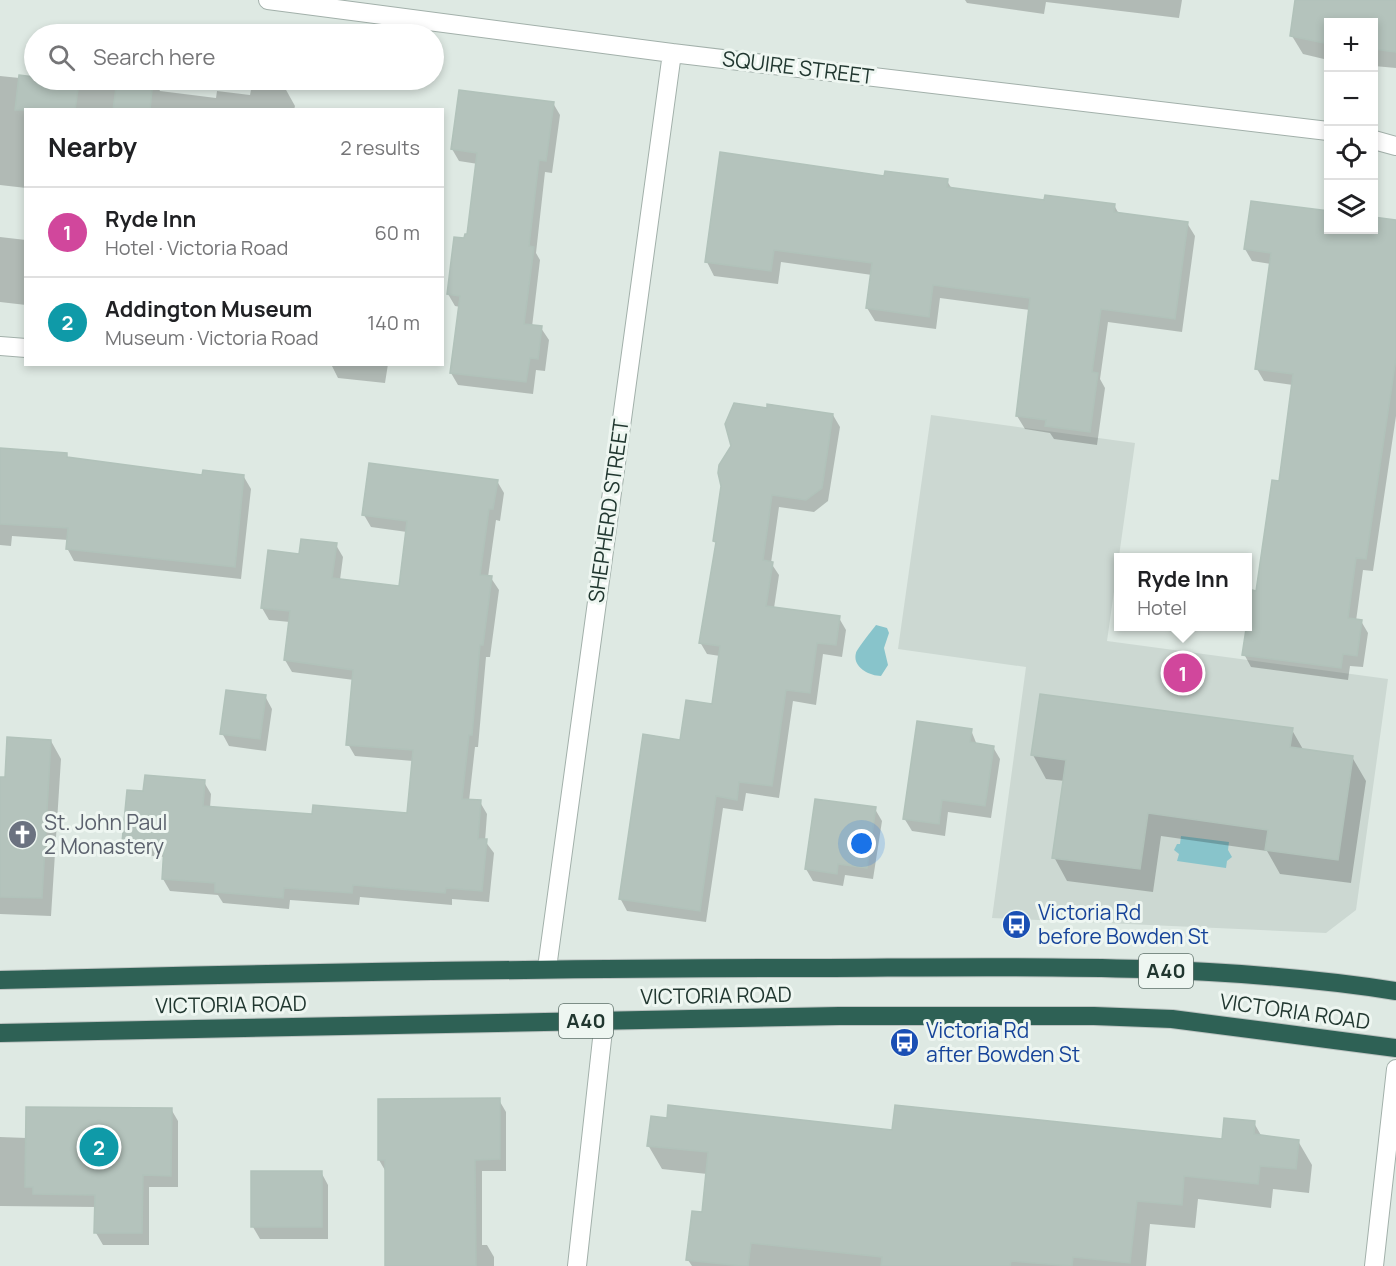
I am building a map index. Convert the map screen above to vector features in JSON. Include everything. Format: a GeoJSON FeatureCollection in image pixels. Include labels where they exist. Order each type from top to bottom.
{"type":"FeatureCollection","features":[{"type":"Feature","properties":{"kind":"highway","name":"VICTORIA ROAD"},"geometry":{"type":"LineString","coordinates":[[0,980],[547,968],[1133,969],[1328,981],[1396,991]]}},
{"type":"Feature","properties":{"kind":"highway","name":"VICTORIA ROAD"},"geometry":{"type":"LineString","coordinates":[[0,1033],[839,1016],[1161,1018],[1396,1048]]}},
{"type":"Feature","properties":{"kind":"street","name":"SQUIRE STREET"},"geometry":{"type":"LineString","coordinates":[[268,0],[672,53],[1324,130]]}},
{"type":"Feature","properties":{"kind":"street","name":"SHEPHERD STREET"},"geometry":{"type":"LineString","coordinates":[[547,968],[672,53]]}},
{"type":"Feature","properties":{"kind":"street"},"geometry":{"type":"LineString","coordinates":[[1378,132],[1396,132]]}},
{"type":"Feature","properties":{"kind":"street"},"geometry":{"type":"LineString","coordinates":[[1378,141],[1396,146]]}},
{"type":"Feature","properties":{"kind":"street"},"geometry":{"type":"LineString","coordinates":[[0,346],[24,348]]}},
{"type":"Feature","properties":{"kind":"street"},"geometry":{"type":"LineString","coordinates":[[577,1266],[604,1021]]}},
{"type":"Feature","properties":{"kind":"street"},"geometry":{"type":"LineString","coordinates":[[1374,1266],[1396,1068]]}},
{"type":"Feature","properties":{"kind":"shaded area"},"geometry":{"type":"Polygon","coordinates":[[[931,415],[1135,443],[1119,553],[1114,553],[1114,592],[1107,641],[1388,679],[1356,910],[1326,933],[992,918],[1026,667],[898,649],[931,415]]]}},
{"type":"Feature","properties":{"kind":"water"},"geometry":{"type":"Polygon","coordinates":[[[876,625],[887,628],[889,633],[884,648],[888,665],[881,676],[862,670],[855,658],[857,651],[876,625]]]}},
{"type":"Feature","properties":{"kind":"water"},"geometry":{"type":"Polygon","coordinates":[[[1181,836],[1229,842],[1228,850],[1232,857],[1227,861],[1226,868],[1177,861],[1179,854],[1174,850],[1177,844],[1180,844],[1181,836]]]}},
{"type":"Feature","properties":{"kind":"building"},"geometry":{"type":"Polygon","coordinates":[[[1295,0],[1396,0],[1396,52],[1378,50],[1378,18],[1324,18],[1324,43],[1290,36],[1295,0]]]}},
{"type":"Feature","properties":{"kind":"building"},"geometry":{"type":"Polygon","coordinates":[[[19,75],[24,76],[24,90],[78,90],[75,108],[15,110],[19,75]]]}},
{"type":"Feature","properties":{"kind":"building"},"geometry":{"type":"Polygon","coordinates":[[[116,90],[152,90],[150,108],[113,108],[116,90]]]}},
{"type":"Feature","properties":{"kind":"building"},"geometry":{"type":"Polygon","coordinates":[[[459,90],[554,102],[546,161],[539,160],[529,246],[534,247],[524,324],[542,326],[538,359],[530,358],[526,382],[450,373],[460,296],[447,294],[454,237],[464,238],[467,234],[477,153],[451,149],[459,90]]]}},
{"type":"Feature","properties":{"kind":"building"},"geometry":{"type":"Polygon","coordinates":[[[720,152],[884,176],[885,171],[948,179],[947,187],[1044,200],[1045,195],[1115,204],[1114,212],[1188,222],[1175,319],[1101,309],[1092,372],[1098,373],[1090,432],[1045,426],[1046,420],[1016,416],[1030,298],[933,285],[929,317],[866,308],[872,263],[774,250],[771,271],[705,262],[720,152]]]}},
{"type":"Feature","properties":{"kind":"building"},"geometry":{"type":"Polygon","coordinates":[[[1251,201],[1324,210],[1324,234],[1378,234],[1378,218],[1396,220],[1396,358],[1366,559],[1356,558],[1348,618],[1362,620],[1357,656],[1343,654],[1341,668],[1242,655],[1246,631],[1252,631],[1252,590],[1256,591],[1272,480],[1279,481],[1293,374],[1255,369],[1271,253],[1244,249],[1251,201]]]}},
{"type":"Feature","properties":{"kind":"building"},"geometry":{"type":"Polygon","coordinates":[[[734,403],[767,408],[767,404],[833,414],[822,488],[806,500],[772,495],[763,560],[773,562],[766,606],[840,616],[836,645],[817,643],[810,693],[786,690],[772,786],[739,782],[737,800],[716,796],[700,911],[619,899],[643,734],[680,740],[686,700],[712,704],[720,646],[699,643],[716,542],[713,541],[721,486],[719,465],[731,446],[725,424],[734,403]]]}},
{"type":"Feature","properties":{"kind":"building"},"geometry":{"type":"Polygon","coordinates":[[[0,448],[67,453],[67,457],[202,475],[203,470],[244,475],[235,567],[66,549],[68,528],[0,524],[0,448]]]}},
{"type":"Feature","properties":{"kind":"building"},"geometry":{"type":"Polygon","coordinates":[[[369,463],[498,480],[493,509],[489,509],[480,575],[492,576],[483,645],[480,645],[472,735],[469,735],[462,799],[481,800],[478,839],[487,839],[482,891],[446,888],[445,893],[353,885],[352,893],[284,888],[283,898],[215,892],[215,883],[162,879],[164,846],[122,842],[127,790],[143,791],[145,775],[205,780],[203,806],[312,814],[313,805],[407,813],[413,750],[346,745],[353,670],[284,660],[290,611],[261,608],[268,550],[299,554],[301,539],[337,543],[332,578],[399,586],[407,521],[362,515],[369,463]]]}},
{"type":"Feature","properties":{"kind":"building"},"geometry":{"type":"Polygon","coordinates":[[[226,690],[266,695],[260,739],[220,734],[226,690]]]}},
{"type":"Feature","properties":{"kind":"building"},"geometry":{"type":"Polygon","coordinates":[[[1040,694],[1293,728],[1290,747],[1353,756],[1338,860],[1265,850],[1268,830],[1148,813],[1140,869],[1052,858],[1066,760],[1031,755],[1040,694]]]}},
{"type":"Feature","properties":{"kind":"building"},"geometry":{"type":"Polygon","coordinates":[[[917,721],[972,729],[970,742],[994,746],[985,806],[942,800],[939,824],[903,819],[917,721]]]}},
{"type":"Feature","properties":{"kind":"building","name":"St. John Paul 2 Monastery"},"geometry":{"type":"Polygon","coordinates":[[[7,737],[51,740],[42,898],[0,897],[0,777],[5,777],[7,737]]]}},
{"type":"Feature","properties":{"kind":"building"},"geometry":{"type":"Polygon","coordinates":[[[815,799],[876,807],[867,868],[838,864],[837,874],[805,869],[815,799]]]}},
{"type":"Feature","properties":{"kind":"building"},"geometry":{"type":"Polygon","coordinates":[[[500,1098],[500,1159],[475,1160],[476,1266],[385,1266],[385,1160],[378,1160],[378,1099],[500,1098]]]}},
{"type":"Feature","properties":{"kind":"building"},"geometry":{"type":"Polygon","coordinates":[[[668,1105],[892,1130],[895,1105],[1222,1139],[1224,1118],[1255,1121],[1254,1134],[1299,1140],[1296,1169],[1260,1166],[1258,1184],[1184,1176],[1182,1205],[1137,1201],[1130,1263],[1073,1257],[1072,1266],[1011,1261],[1010,1266],[881,1266],[882,1257],[751,1243],[748,1266],[742,1266],[686,1260],[692,1211],[702,1212],[708,1152],[647,1146],[651,1116],[667,1118],[668,1105]]]}},
{"type":"Feature","properties":{"kind":"building"},"geometry":{"type":"Polygon","coordinates":[[[26,1107],[172,1108],[171,1176],[143,1175],[142,1233],[94,1233],[95,1195],[33,1194],[33,1187],[25,1187],[26,1107]]]}},
{"type":"Feature","properties":{"kind":"building"},"geometry":{"type":"Polygon","coordinates":[[[251,1171],[322,1171],[322,1227],[251,1227],[251,1171]]]}},
{"type":"Feature","properties":{"kind":"place","name":"Ryde Inn"},"geometry":{"type":"Point","coordinates":[1183,673]}},
{"type":"Feature","properties":{"kind":"place","name":"St. John Paul 2 Monastery"},"geometry":{"type":"Point","coordinates":[23,835]}},
{"type":"Feature","properties":{"kind":"place","name":"Victoria Rd before Bowden St"},"geometry":{"type":"Point","coordinates":[1017,925]}},
{"type":"Feature","properties":{"kind":"place","name":"Victoria Rd after Bowden St"},"geometry":{"type":"Point","coordinates":[905,1043]}},
{"type":"Feature","properties":{"kind":"place","name":"Addington Museum"},"geometry":{"type":"Point","coordinates":[99,1147]}}]}
